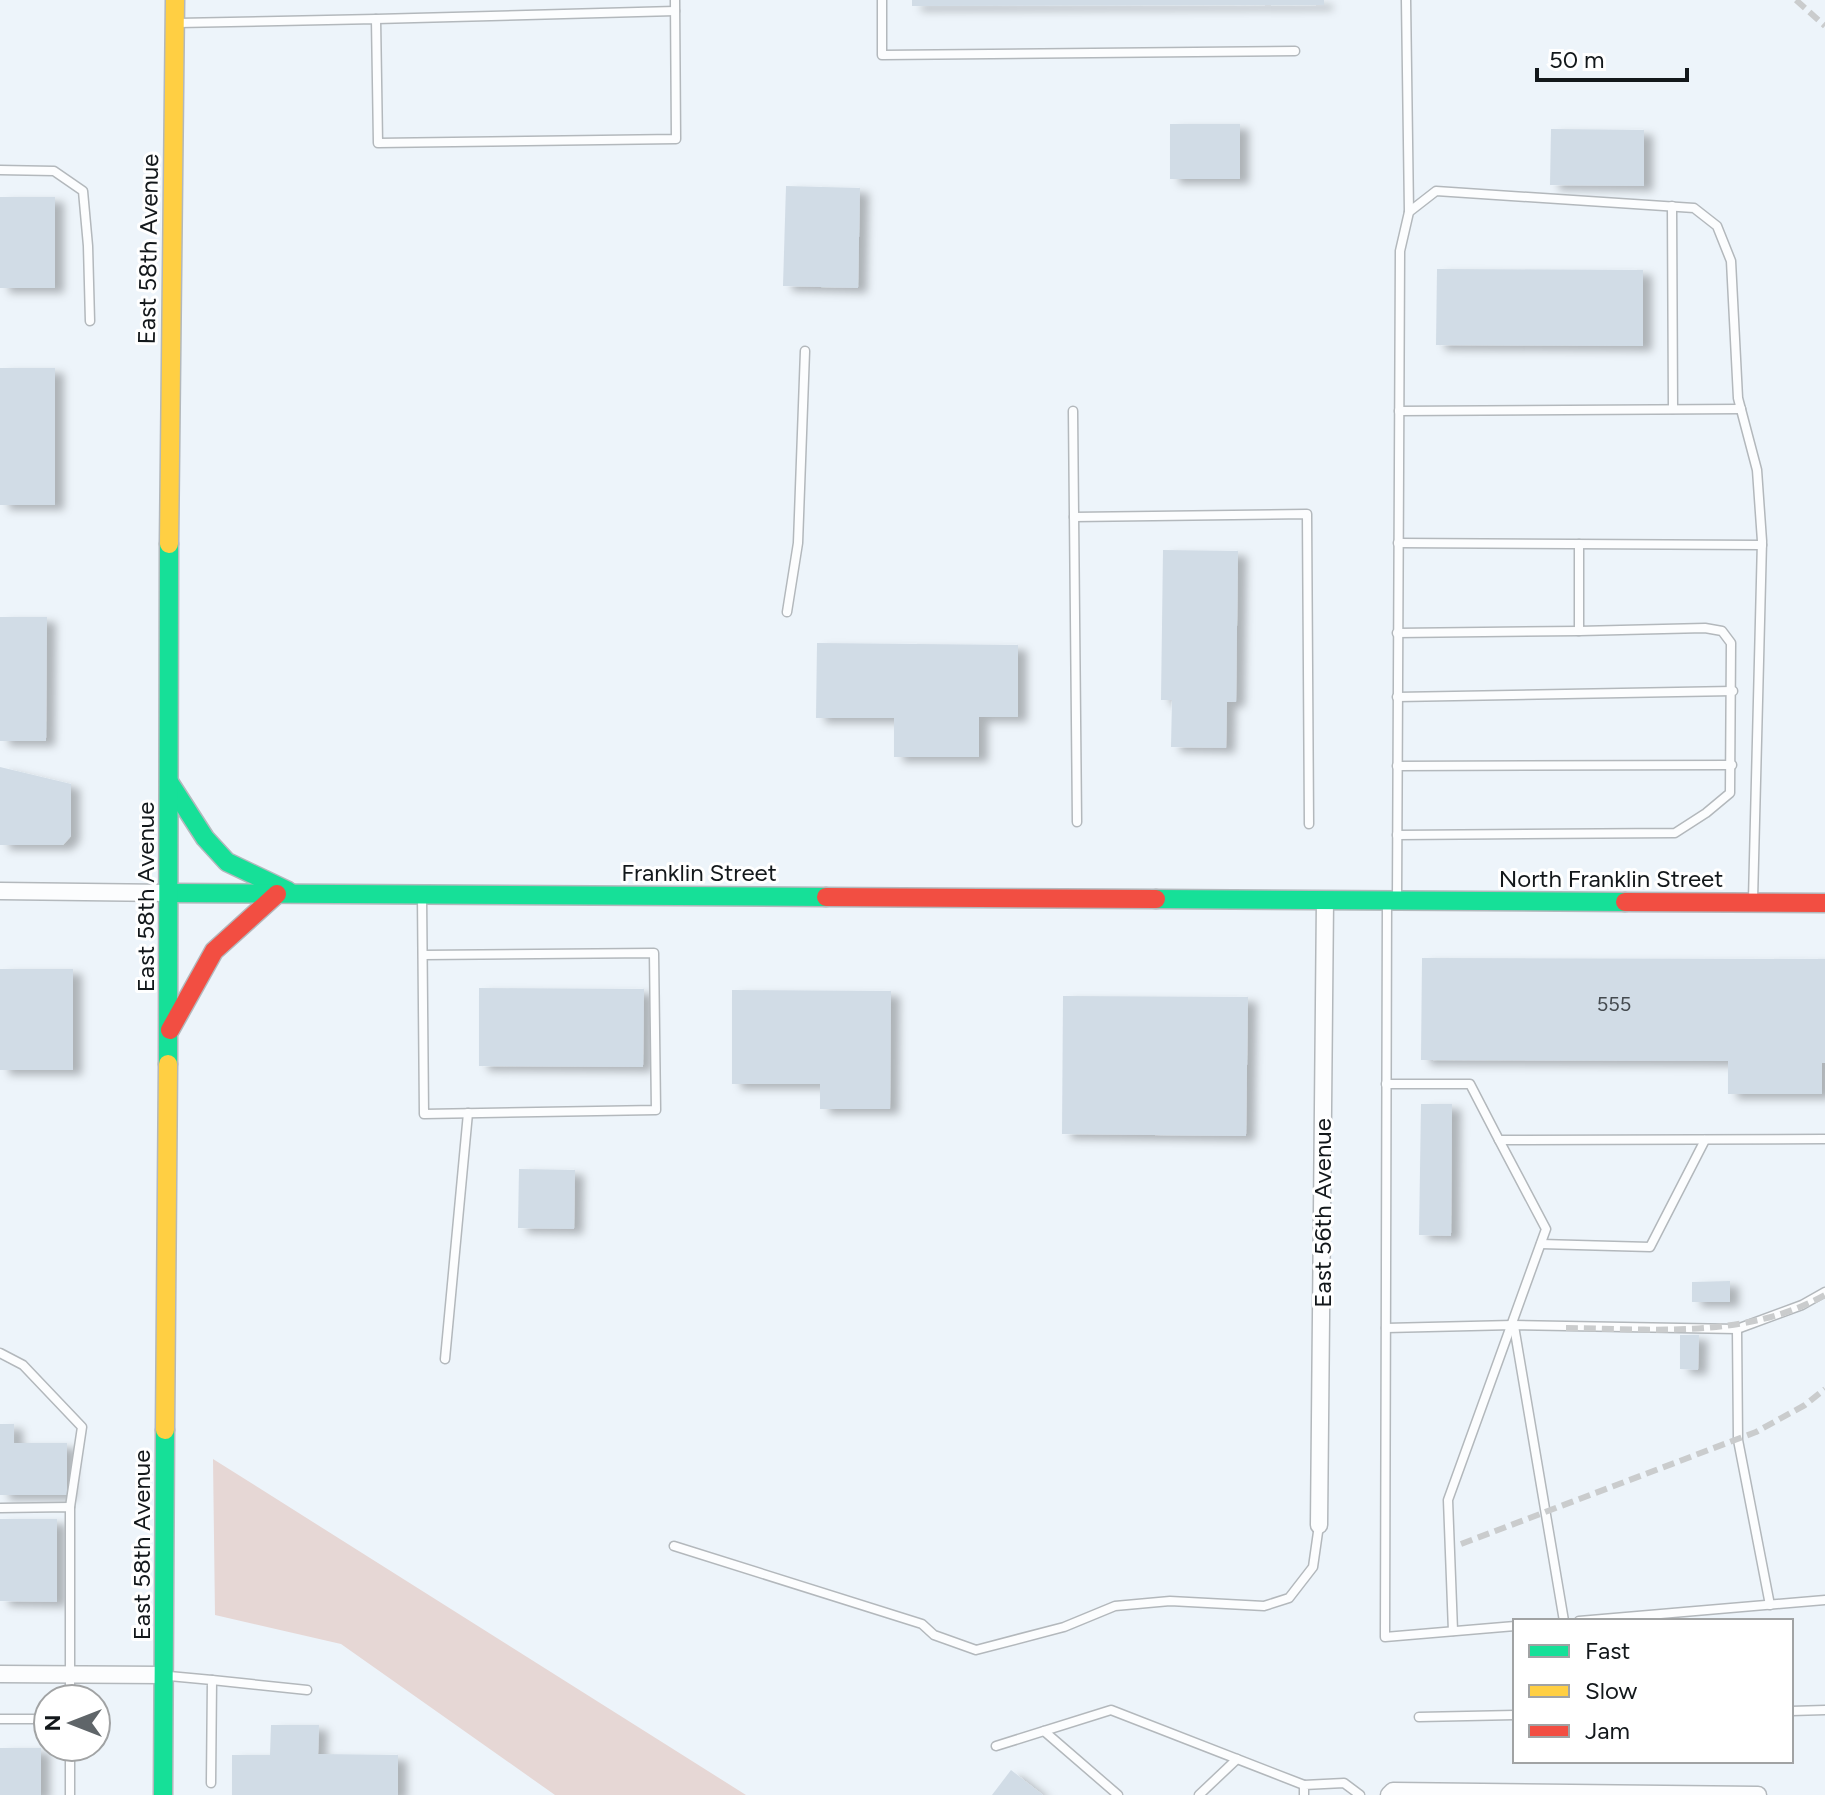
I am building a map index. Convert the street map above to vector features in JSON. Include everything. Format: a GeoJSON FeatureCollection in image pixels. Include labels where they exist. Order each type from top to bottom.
{"type":"FeatureCollection","features":[{"type":"Feature","properties":{"kind":"main road","name":"East 58th Avenue"},"geometry":{"type":"LineString","coordinates":[[163,1795],[175,0]]}},
{"type":"Feature","properties":{"kind":"main road"},"geometry":{"type":"LineString","coordinates":[[168,1032],[214,951],[286,894],[227,862],[205,838],[169,782]]}},
{"type":"Feature","properties":{"kind":"main road","name":"Franklin Street"},"geometry":{"type":"LineString","coordinates":[[169,893],[1392,900]]}},
{"type":"Feature","properties":{"kind":"main road","name":"North Franklin Street"},"geometry":{"type":"LineString","coordinates":[[1392,900],[1825,903]]}},
{"type":"Feature","properties":{"kind":"street","name":"Franklin Street"},"geometry":{"type":"LineString","coordinates":[[0,891],[169,893]]}},
{"type":"Feature","properties":{"kind":"street","name":"East 56th Avenue"},"geometry":{"type":"LineString","coordinates":[[1319,1525],[1325,900]]}},
{"type":"Feature","properties":{"kind":"street"},"geometry":{"type":"LineString","coordinates":[[0,1674],[164,1675]]}},
{"type":"Feature","properties":{"kind":"street"},"geometry":{"type":"LineString","coordinates":[[1389,1795],[1393,1791],[1758,1795]]}},
{"type":"Feature","properties":{"kind":"lane"},"geometry":{"type":"LineString","coordinates":[[376,19],[378,143],[676,139],[675,0]]}},
{"type":"Feature","properties":{"kind":"lane"},"geometry":{"type":"LineString","coordinates":[[882,0],[882,55],[1295,51]]}},
{"type":"Feature","properties":{"kind":"lane"},"geometry":{"type":"LineString","coordinates":[[1406,0],[1409,212],[1400,251],[1397,835],[1386,1084],[1385,1637],[1513,1626]]}},
{"type":"Feature","properties":{"kind":"lane"},"geometry":{"type":"LineString","coordinates":[[175,23],[675,11]]}},
{"type":"Feature","properties":{"kind":"lane"},"geometry":{"type":"LineString","coordinates":[[0,170],[54,171],[83,191],[90,321]]}},
{"type":"Feature","properties":{"kind":"lane"},"geometry":{"type":"LineString","coordinates":[[1409,212],[1436,191],[1694,208],[1717,226],[1731,261],[1738,398],[1757,470],[1762,545],[1753,902]]}},
{"type":"Feature","properties":{"kind":"lane"},"geometry":{"type":"LineString","coordinates":[[1672,206],[1673,409]]}},
{"type":"Feature","properties":{"kind":"lane"},"geometry":{"type":"LineString","coordinates":[[787,612],[798,543],[805,351]]}},
{"type":"Feature","properties":{"kind":"lane"},"geometry":{"type":"LineString","coordinates":[[1399,411],[1741,409]]}},
{"type":"Feature","properties":{"kind":"lane"},"geometry":{"type":"LineString","coordinates":[[1073,411],[1077,822]]}},
{"type":"Feature","properties":{"kind":"lane"},"geometry":{"type":"LineString","coordinates":[[1074,517],[1307,514],[1309,824]]}},
{"type":"Feature","properties":{"kind":"lane"},"geometry":{"type":"LineString","coordinates":[[1398,543],[1762,545]]}},
{"type":"Feature","properties":{"kind":"lane"},"geometry":{"type":"LineString","coordinates":[[1579,544],[1579,631]]}},
{"type":"Feature","properties":{"kind":"lane"},"geometry":{"type":"LineString","coordinates":[[1397,633],[1705,628],[1722,631],[1731,643],[1733,691],[1730,793],[1675,833],[1397,835]]}},
{"type":"Feature","properties":{"kind":"lane"},"geometry":{"type":"LineString","coordinates":[[1397,697],[1733,691]]}},
{"type":"Feature","properties":{"kind":"lane"},"geometry":{"type":"LineString","coordinates":[[1397,766],[1732,765]]}},
{"type":"Feature","properties":{"kind":"lane"},"geometry":{"type":"LineString","coordinates":[[422,895],[424,1114],[656,1110],[654,953],[423,955]]}},
{"type":"Feature","properties":{"kind":"lane"},"geometry":{"type":"LineString","coordinates":[[1386,1084],[1470,1084],[1546,1229],[1448,1500],[1453,1631]]}},
{"type":"Feature","properties":{"kind":"lane"},"geometry":{"type":"LineString","coordinates":[[445,1359],[468,1113]]}},
{"type":"Feature","properties":{"kind":"lane"},"geometry":{"type":"LineString","coordinates":[[1499,1140],[1825,1139]]}},
{"type":"Feature","properties":{"kind":"lane"},"geometry":{"type":"LineString","coordinates":[[1541,1244],[1650,1247],[1705,1140]]}},
{"type":"Feature","properties":{"kind":"lane"},"geometry":{"type":"LineString","coordinates":[[1386,1328],[1513,1325],[1737,1329],[1802,1305],[1825,1292]]}},
{"type":"Feature","properties":{"kind":"lane"},"geometry":{"type":"LineString","coordinates":[[1513,1325],[1564,1619]]}},
{"type":"Feature","properties":{"kind":"lane"},"geometry":{"type":"LineString","coordinates":[[1737,1329],[1738,1440],[1770,1605]]}},
{"type":"Feature","properties":{"kind":"lane"},"geometry":{"type":"LineString","coordinates":[[0,1353],[23,1365],[82,1427],[70,1507],[70,1683]]}},
{"type":"Feature","properties":{"kind":"lane"},"geometry":{"type":"LineString","coordinates":[[0,1508],[70,1507]]}},
{"type":"Feature","properties":{"kind":"lane"},"geometry":{"type":"LineString","coordinates":[[674,1546],[922,1624],[934,1635],[976,1650],[1064,1627],[1115,1606],[1170,1601],[1264,1606],[1289,1598],[1313,1567],[1319,1525]]}},
{"type":"Feature","properties":{"kind":"lane"},"geometry":{"type":"LineString","coordinates":[[1603,1619],[1825,1600]]}},
{"type":"Feature","properties":{"kind":"lane"},"geometry":{"type":"LineString","coordinates":[[164,1675],[307,1690]]}},
{"type":"Feature","properties":{"kind":"lane"},"geometry":{"type":"LineString","coordinates":[[211,1783],[212,1680]]}},
{"type":"Feature","properties":{"kind":"lane"},"geometry":{"type":"LineString","coordinates":[[996,1746],[1111,1710],[1304,1785],[1344,1783],[1360,1795]]}},
{"type":"Feature","properties":{"kind":"lane"},"geometry":{"type":"LineString","coordinates":[[1793,1711],[1825,1710]]}},
{"type":"Feature","properties":{"kind":"lane"},"geometry":{"type":"LineString","coordinates":[[1419,1717],[1513,1715]]}},
{"type":"Feature","properties":{"kind":"lane"},"geometry":{"type":"LineString","coordinates":[[0,1719],[32,1719]]}},
{"type":"Feature","properties":{"kind":"lane"},"geometry":{"type":"LineString","coordinates":[[1044,1731],[1118,1795]]}},
{"type":"Feature","properties":{"kind":"lane"},"geometry":{"type":"LineString","coordinates":[[1199,1795],[1237,1759]]}},
{"type":"Feature","properties":{"kind":"lane"},"geometry":{"type":"LineString","coordinates":[[70,1763],[70,1795]]}},
{"type":"Feature","properties":{"kind":"lane"},"geometry":{"type":"LineString","coordinates":[[1304,1785],[1304,1795]]}},
{"type":"Feature","properties":{"kind":"shaded area"},"geometry":{"type":"Polygon","coordinates":[[[213,1459],[746,1795],[555,1795],[341,1644],[215,1615],[213,1459]]]}},
{"type":"Feature","properties":{"kind":"building"},"geometry":{"type":"Polygon","coordinates":[[[912,0],[1324,0],[1324,5],[912,6],[912,0]]]}},
{"type":"Feature","properties":{"kind":"building"},"geometry":{"type":"Polygon","coordinates":[[[1170,124],[1240,124],[1240,179],[1170,179],[1170,124]]]}},
{"type":"Feature","properties":{"kind":"building"},"geometry":{"type":"Polygon","coordinates":[[[1551,129],[1644,130],[1644,186],[1550,185],[1551,129]]]}},
{"type":"Feature","properties":{"kind":"building"},"geometry":{"type":"Polygon","coordinates":[[[786,186],[860,188],[858,288],[783,286],[786,186]]]}},
{"type":"Feature","properties":{"kind":"building"},"geometry":{"type":"Polygon","coordinates":[[[0,197],[55,197],[55,288],[0,288],[0,197]]]}},
{"type":"Feature","properties":{"kind":"building"},"geometry":{"type":"Polygon","coordinates":[[[1437,269],[1643,270],[1643,346],[1436,345],[1437,269]]]}},
{"type":"Feature","properties":{"kind":"building"},"geometry":{"type":"Polygon","coordinates":[[[0,368],[55,368],[55,505],[0,505],[0,368]]]}},
{"type":"Feature","properties":{"kind":"building"},"geometry":{"type":"Polygon","coordinates":[[[1163,550],[1238,551],[1236,702],[1227,702],[1226,748],[1171,747],[1172,700],[1161,700],[1163,550]]]}},
{"type":"Feature","properties":{"kind":"building"},"geometry":{"type":"Polygon","coordinates":[[[0,617],[47,617],[46,741],[0,741],[0,617]]]}},
{"type":"Feature","properties":{"kind":"building"},"geometry":{"type":"Polygon","coordinates":[[[817,643],[1018,645],[1018,717],[979,717],[979,757],[894,757],[894,718],[816,718],[817,643]]]}},
{"type":"Feature","properties":{"kind":"building"},"geometry":{"type":"Polygon","coordinates":[[[0,767],[71,784],[71,836],[63,845],[0,845],[0,767]]]}},
{"type":"Feature","properties":{"kind":"building"},"geometry":{"type":"Polygon","coordinates":[[[1422,958],[1825,959],[1822,1094],[1728,1094],[1728,1061],[1421,1060],[1422,958]]]}},
{"type":"Feature","properties":{"kind":"building"},"geometry":{"type":"Polygon","coordinates":[[[0,969],[73,969],[73,1070],[0,1070],[0,969]]]}},
{"type":"Feature","properties":{"kind":"building"},"geometry":{"type":"Polygon","coordinates":[[[479,988],[644,989],[643,1067],[479,1066],[479,988]]]}},
{"type":"Feature","properties":{"kind":"building"},"geometry":{"type":"Polygon","coordinates":[[[732,990],[891,991],[890,1109],[820,1109],[820,1084],[732,1084],[732,990]]]}},
{"type":"Feature","properties":{"kind":"building"},"geometry":{"type":"Polygon","coordinates":[[[1063,996],[1248,997],[1246,1136],[1062,1134],[1063,996]]]}},
{"type":"Feature","properties":{"kind":"building"},"geometry":{"type":"Polygon","coordinates":[[[1421,1104],[1452,1104],[1451,1236],[1419,1235],[1421,1104]]]}},
{"type":"Feature","properties":{"kind":"building"},"geometry":{"type":"Polygon","coordinates":[[[519,1169],[575,1170],[574,1229],[518,1228],[519,1169]]]}},
{"type":"Feature","properties":{"kind":"building"},"geometry":{"type":"Polygon","coordinates":[[[1730,1281],[1730,1302],[1692,1302],[1692,1282],[1730,1281]]]}},
{"type":"Feature","properties":{"kind":"building"},"geometry":{"type":"Polygon","coordinates":[[[1680,1335],[1699,1335],[1698,1370],[1680,1369],[1680,1335]]]}},
{"type":"Feature","properties":{"kind":"building"},"geometry":{"type":"Polygon","coordinates":[[[0,1424],[14,1424],[14,1443],[67,1443],[67,1495],[0,1495],[0,1424]]]}},
{"type":"Feature","properties":{"kind":"building"},"geometry":{"type":"Polygon","coordinates":[[[0,1519],[57,1519],[57,1602],[0,1601],[0,1519]]]}},
{"type":"Feature","properties":{"kind":"building"},"geometry":{"type":"Polygon","coordinates":[[[271,1725],[319,1725],[318,1754],[398,1755],[398,1795],[232,1795],[232,1755],[270,1755],[271,1725]]]}},
{"type":"Feature","properties":{"kind":"building"},"geometry":{"type":"Polygon","coordinates":[[[0,1748],[32,1748],[32,1763],[41,1763],[41,1795],[0,1795],[0,1748]]]}},
{"type":"Feature","properties":{"kind":"building"},"geometry":{"type":"Polygon","coordinates":[[[1011,1770],[1043,1795],[992,1795],[1011,1770]]]}},
{"type":"Feature","properties":{"kind":"railway"},"geometry":{"type":"LineString","coordinates":[[1796,0],[1825,26]]}},
{"type":"Feature","properties":{"kind":"railway"},"geometry":{"type":"LineString","coordinates":[[1566,1328],[1665,1330],[1731,1325],[1795,1309],[1825,1295]]}},
{"type":"Feature","properties":{"kind":"railway"},"geometry":{"type":"LineString","coordinates":[[1461,1544],[1756,1432],[1805,1405],[1825,1389]]}},
{"type":"Feature","properties":{"kind":"traffic: fast"},"geometry":{"type":"LineString","coordinates":[[168,1064],[169,544]]}},
{"type":"Feature","properties":{"kind":"traffic: fast"},"geometry":{"type":"LineString","coordinates":[[169,782],[205,838],[227,862],[288,891]]}},
{"type":"Feature","properties":{"kind":"traffic: fast"},"geometry":{"type":"LineString","coordinates":[[169,893],[826,897]]}},
{"type":"Feature","properties":{"kind":"traffic: fast"},"geometry":{"type":"LineString","coordinates":[[1156,899],[1625,902]]}},
{"type":"Feature","properties":{"kind":"traffic: fast"},"geometry":{"type":"LineString","coordinates":[[163,1795],[165,1430]]}},
{"type":"Feature","properties":{"kind":"traffic: slow"},"geometry":{"type":"LineString","coordinates":[[169,544],[175,0]]}},
{"type":"Feature","properties":{"kind":"traffic: slow"},"geometry":{"type":"LineString","coordinates":[[165,1430],[168,1064]]}},
{"type":"Feature","properties":{"kind":"traffic: jam"},"geometry":{"type":"LineString","coordinates":[[170,1030],[214,951],[277,894]]}},
{"type":"Feature","properties":{"kind":"traffic: jam"},"geometry":{"type":"LineString","coordinates":[[826,897],[1156,899]]}},
{"type":"Feature","properties":{"kind":"traffic: jam"},"geometry":{"type":"LineString","coordinates":[[1625,902],[1825,903]]}}]}
